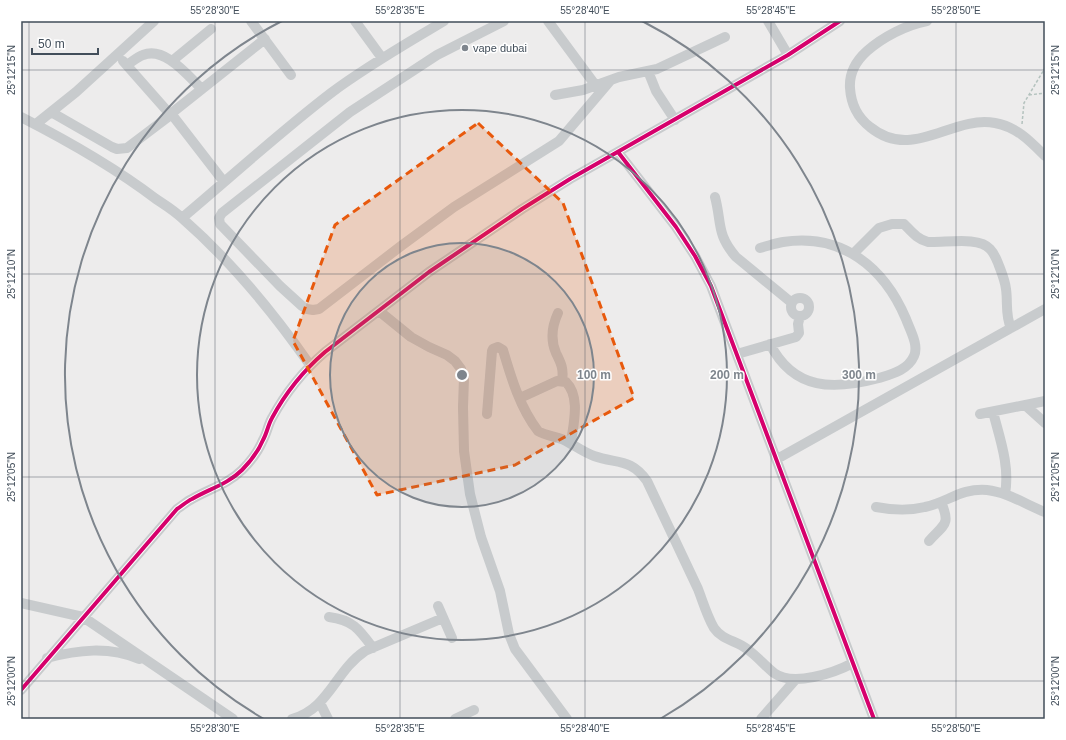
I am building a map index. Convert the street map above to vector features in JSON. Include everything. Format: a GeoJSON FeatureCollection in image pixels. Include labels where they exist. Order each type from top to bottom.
{"type":"FeatureCollection","features":[{"type":"Feature","properties":{"kind":"street"},"geometry":{"type":"LineString","coordinates":[[36,124],[76,92],[154,21]]}},
{"type":"Feature","properties":{"kind":"street"},"geometry":{"type":"LineString","coordinates":[[251,21],[291,75]]}},
{"type":"Feature","properties":{"kind":"street"},"geometry":{"type":"LineString","coordinates":[[355,21],[382,58]]}},
{"type":"Feature","properties":{"kind":"street"},"geometry":{"type":"LineString","coordinates":[[182,218],[308,111],[350,79],[444,21]]}},
{"type":"Feature","properties":{"kind":"street"},"geometry":{"type":"LineString","coordinates":[[504,21],[437,55],[350,112],[222,213],[219,218],[220,224],[280,286],[302,306],[307,309],[319,309],[454,207],[559,141],[610,81]]}},
{"type":"Feature","properties":{"kind":"street"},"geometry":{"type":"LineString","coordinates":[[548,21],[596,86]]}},
{"type":"Feature","properties":{"kind":"street"},"geometry":{"type":"LineString","coordinates":[[768,21],[788,55]]}},
{"type":"Feature","properties":{"kind":"street"},"geometry":{"type":"LineString","coordinates":[[21,690],[177,509],[192,499],[226,483],[241,471],[254,457],[271,420],[282,400],[295,382],[310,366],[343,338],[441,264],[522,208],[570,179],[788,55],[838,21]]}},
{"type":"Feature","properties":{"kind":"street"},"geometry":{"type":"LineString","coordinates":[[927,21],[916,23],[884,39],[861,56],[853,69],[850,83],[850,95],[855,109],[863,122],[883,136],[899,140],[914,141],[970,124],[982,122],[1005,125],[1021,133],[1045,156]]}},
{"type":"Feature","properties":{"kind":"street"},"geometry":{"type":"LineString","coordinates":[[172,61],[211,29]]}},
{"type":"Feature","properties":{"kind":"street"},"geometry":{"type":"LineString","coordinates":[[555,94],[583,90],[624,76],[668,65],[725,37]]}},
{"type":"Feature","properties":{"kind":"street"},"geometry":{"type":"LineString","coordinates":[[52,112],[112,147],[122,149],[127,148],[265,39]]}},
{"type":"Feature","properties":{"kind":"street"},"geometry":{"type":"LineString","coordinates":[[127,66],[143,55],[150,53],[166,56],[202,89]]}},
{"type":"Feature","properties":{"kind":"street"},"geometry":{"type":"LineString","coordinates":[[117,54],[170,114],[224,182]]}},
{"type":"Feature","properties":{"kind":"street"},"geometry":{"type":"LineString","coordinates":[[648,71],[656,91],[675,120]]}},
{"type":"Feature","properties":{"kind":"street"},"geometry":{"type":"LineString","coordinates":[[21,117],[80,149],[131,180],[182,218],[212,247],[265,303],[310,366]]}},
{"type":"Feature","properties":{"kind":"street"},"geometry":{"type":"LineString","coordinates":[[618,152],[676,227],[695,256],[711,286],[874,719]]}},
{"type":"Feature","properties":{"kind":"street"},"geometry":{"type":"LineString","coordinates":[[715,197],[720,229],[729,248],[736,257],[792,302]]}},
{"type":"Feature","properties":{"kind":"street"},"geometry":{"type":"LineString","coordinates":[[854,253],[879,228],[892,224],[904,224],[915,236],[928,242],[974,241],[983,244],[990,248],[1003,276],[1006,289],[1008,321],[1011,328]]}},
{"type":"Feature","properties":{"kind":"street"},"geometry":{"type":"LineString","coordinates":[[760,248],[783,242],[807,241],[831,245],[854,253],[872,268],[884,282],[904,315],[916,345],[915,355],[910,363],[902,369],[890,375],[860,383],[839,386],[821,385],[803,379],[788,369],[776,355],[770,344]]}},
{"type":"Feature","properties":{"kind":"street"},"geometry":{"type":"LineString","coordinates":[[803,298],[810,305],[809,312],[807,314],[797,316],[792,312],[792,302],[803,298]]}},
{"type":"Feature","properties":{"kind":"street"},"geometry":{"type":"LineString","coordinates":[[777,459],[1045,309]]}},
{"type":"Feature","properties":{"kind":"street"},"geometry":{"type":"LineString","coordinates":[[379,311],[411,337],[451,358],[461,369],[464,378],[464,451],[470,494],[481,537],[500,591],[508,634],[515,649],[567,719]]}},
{"type":"Feature","properties":{"kind":"street"},"geometry":{"type":"LineString","coordinates":[[558,312],[553,322],[552,343],[563,368],[562,381]]}},
{"type":"Feature","properties":{"kind":"street"},"geometry":{"type":"LineString","coordinates":[[737,354],[798,335],[800,316]]}},
{"type":"Feature","properties":{"kind":"street"},"geometry":{"type":"LineString","coordinates":[[487,414],[492,351],[496,347],[503,350],[510,374],[520,398],[538,431],[571,443],[580,450],[593,456],[632,465],[641,472],[660,508],[714,628],[720,635],[748,649],[774,674],[780,677],[796,679],[824,675],[853,663]]}},
{"type":"Feature","properties":{"kind":"street"},"geometry":{"type":"LineString","coordinates":[[520,398],[553,383],[562,381],[570,385],[574,397],[571,443]]}},
{"type":"Feature","properties":{"kind":"street"},"geometry":{"type":"LineString","coordinates":[[980,414],[1045,401]]}},
{"type":"Feature","properties":{"kind":"street"},"geometry":{"type":"LineString","coordinates":[[1025,405],[1045,422]]}},
{"type":"Feature","properties":{"kind":"street"},"geometry":{"type":"LineString","coordinates":[[993,412],[1007,470],[1005,494]]}},
{"type":"Feature","properties":{"kind":"street"},"geometry":{"type":"LineString","coordinates":[[876,507],[892,510],[925,507],[941,502],[956,494],[972,490],[988,490],[1005,494],[1045,512]]}},
{"type":"Feature","properties":{"kind":"street"},"geometry":{"type":"LineString","coordinates":[[928,541],[946,521],[947,516],[941,502]]}},
{"type":"Feature","properties":{"kind":"street"},"geometry":{"type":"LineString","coordinates":[[21,603],[83,617],[233,719]]}},
{"type":"Feature","properties":{"kind":"street"},"geometry":{"type":"LineString","coordinates":[[438,606],[452,638]]}},
{"type":"Feature","properties":{"kind":"street"},"geometry":{"type":"LineString","coordinates":[[329,618],[342,619],[353,624],[373,648]]}},
{"type":"Feature","properties":{"kind":"street"},"geometry":{"type":"LineString","coordinates":[[292,719],[311,711],[320,703],[357,657],[365,651],[443,618]]}},
{"type":"Feature","properties":{"kind":"street"},"geometry":{"type":"LineString","coordinates":[[47,658],[68,652],[112,652],[134,657],[154,666]]}},
{"type":"Feature","properties":{"kind":"street"},"geometry":{"type":"LineString","coordinates":[[761,719],[796,679]]}},
{"type":"Feature","properties":{"kind":"street"},"geometry":{"type":"LineString","coordinates":[[320,703],[328,719]]}},
{"type":"Feature","properties":{"kind":"street"},"geometry":{"type":"LineString","coordinates":[[455,719],[474,710]]}},
{"type":"Feature","properties":{"kind":"path"},"geometry":{"type":"LineString","coordinates":[[1021,133],[1023,108],[1026,99],[1045,68]]}},
{"type":"Feature","properties":{"kind":"path"},"geometry":{"type":"LineString","coordinates":[[1029,95],[1045,93]]}},
{"type":"Feature","properties":{"kind":"highlighted area"},"geometry":{"type":"Polygon","coordinates":[[[478,123],[563,203],[634,398],[515,465],[377,495],[293,341],[335,225],[478,123]]]}},
{"type":"Feature","properties":{"kind":"cycle path"},"geometry":{"type":"LineString","coordinates":[[21,690],[177,509],[190,500],[231,479],[242,470],[259,448],[277,408],[283,399],[302,374],[325,352],[429,272],[522,209],[570,179],[788,55],[840,21]]}},
{"type":"Feature","properties":{"kind":"cycle path"},"geometry":{"type":"LineString","coordinates":[[618,152],[676,227],[695,256],[711,286],[874,719]]}},
{"type":"Feature","properties":{"kind":"place","name":"vape dubai"},"geometry":{"type":"Point","coordinates":[465,48]}}]}
